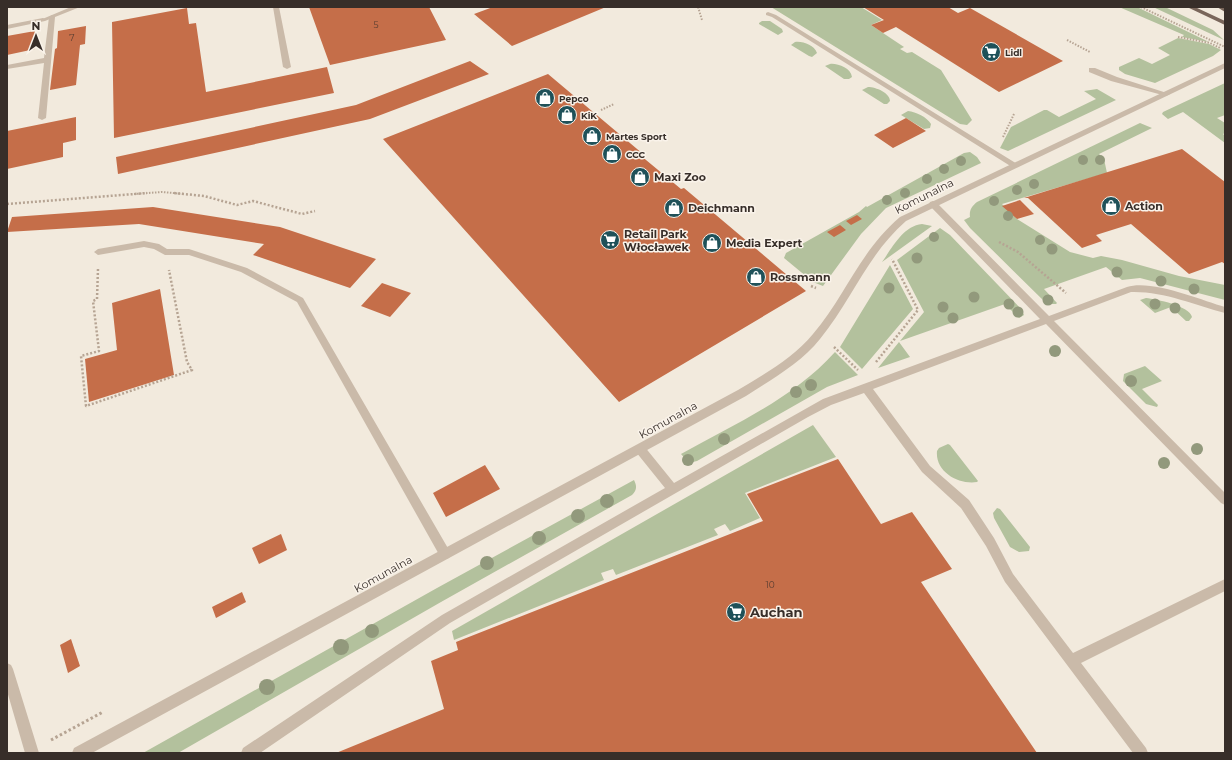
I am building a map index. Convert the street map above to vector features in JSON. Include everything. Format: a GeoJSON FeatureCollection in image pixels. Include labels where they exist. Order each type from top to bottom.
{"type":"FeatureCollection","features":[{"type":"Feature","properties":{"kind":"main road"},"geometry":{"type":"LineString","coordinates":[[1190,7],[1225,24]]}},
{"type":"Feature","properties":{"kind":"main road"},"geometry":{"type":"LineString","coordinates":[[1220,7],[1225,10]]}},
{"type":"Feature","properties":{"kind":"street"},"geometry":{"type":"LineString","coordinates":[[7,27],[43,20],[77,7]]}},
{"type":"Feature","properties":{"kind":"street"},"geometry":{"type":"LineString","coordinates":[[276,7],[287,67]]}},
{"type":"Feature","properties":{"kind":"street"},"geometry":{"type":"LineString","coordinates":[[768,14],[774,16],[1015,165]]}},
{"type":"Feature","properties":{"kind":"street"},"geometry":{"type":"LineString","coordinates":[[42,118],[46,60],[52,17]]}},
{"type":"Feature","properties":{"kind":"street"},"geometry":{"type":"LineString","coordinates":[[7,67],[46,60]]}},
{"type":"Feature","properties":{"kind":"street","name":"Komunalna"},"geometry":{"type":"LineString","coordinates":[[79,753],[640,449],[742,393],[781,368],[809,345],[825,326],[870,256],[890,229],[902,219],[1225,65]]}},
{"type":"Feature","properties":{"kind":"street"},"geometry":{"type":"LineString","coordinates":[[1092,70],[1114,79],[1166,94]]}},
{"type":"Feature","properties":{"kind":"street"},"geometry":{"type":"LineString","coordinates":[[933,204],[1225,500]]}},
{"type":"Feature","properties":{"kind":"street"},"geometry":{"type":"LineString","coordinates":[[98,252],[144,244],[156,246],[165,252],[188,252],[244,270],[300,300],[445,554]]}},
{"type":"Feature","properties":{"kind":"street"},"geometry":{"type":"LineString","coordinates":[[248,753],[446,620],[827,402],[1136,288],[1153,290],[1225,310]]}},
{"type":"Feature","properties":{"kind":"street"},"geometry":{"type":"LineString","coordinates":[[866,388],[926,469],[965,504],[990,542],[1008,578],[1141,753]]}},
{"type":"Feature","properties":{"kind":"street"},"geometry":{"type":"LineString","coordinates":[[640,449],[673,489]]}},
{"type":"Feature","properties":{"kind":"street"},"geometry":{"type":"LineString","coordinates":[[1072,661],[1225,585]]}},
{"type":"Feature","properties":{"kind":"street"},"geometry":{"type":"LineString","coordinates":[[7,669],[32,752]]}},
{"type":"Feature","properties":{"kind":"path"},"geometry":{"type":"LineString","coordinates":[[698,7],[702,20]]}},
{"type":"Feature","properties":{"kind":"path"},"geometry":{"type":"LineString","coordinates":[[1141,7],[1224,48]]}},
{"type":"Feature","properties":{"kind":"path"},"geometry":{"type":"LineString","coordinates":[[1178,37],[1210,43],[1217,47]]}},
{"type":"Feature","properties":{"kind":"path"},"geometry":{"type":"LineString","coordinates":[[601,110],[614,104]]}},
{"type":"Feature","properties":{"kind":"path"},"geometry":{"type":"LineString","coordinates":[[996,154],[1014,114]]}},
{"type":"Feature","properties":{"kind":"path"},"geometry":{"type":"LineString","coordinates":[[7,204],[162,192],[204,196],[237,205],[253,202],[302,214],[315,211]]}},
{"type":"Feature","properties":{"kind":"path"},"geometry":{"type":"LineString","coordinates":[[996,240],[1018,252],[1054,282],[1081,308]]}},
{"type":"Feature","properties":{"kind":"path"},"geometry":{"type":"LineString","coordinates":[[98,252],[98,299],[93,301],[99,351],[81,356],[86,406],[192,370],[187,362],[165,252]]}},
{"type":"Feature","properties":{"kind":"path"},"geometry":{"type":"LineString","coordinates":[[874,365],[918,310],[892,259]]}},
{"type":"Feature","properties":{"kind":"path"},"geometry":{"type":"LineString","coordinates":[[811,286],[816,288]]}},
{"type":"Feature","properties":{"kind":"path"},"geometry":{"type":"LineString","coordinates":[[834,347],[857,369]]}},
{"type":"Feature","properties":{"kind":"path"},"geometry":{"type":"LineString","coordinates":[[32,752],[108,710]]}},
{"type":"Feature","properties":{"kind":"green space"},"geometry":{"type":"Polygon","coordinates":[[[771,7],[861,7],[882,20],[871,25],[904,47],[900,49],[907,53],[912,52],[941,70],[972,120],[967,125],[960,124],[771,7]]]}},
{"type":"Feature","properties":{"kind":"green space"},"geometry":{"type":"Polygon","coordinates":[[[1119,7],[1137,7],[1209,42],[1182,37],[1184,35],[1119,7]]]}},
{"type":"Feature","properties":{"kind":"green space"},"geometry":{"type":"Polygon","coordinates":[[[1153,7],[1165,7],[1213,30],[1224,40],[1153,7]]]}},
{"type":"Feature","properties":{"kind":"green space"},"geometry":{"type":"Polygon","coordinates":[[[762,21],[770,21],[782,29],[783,32],[778,35],[759,24],[762,21]]]}},
{"type":"Feature","properties":{"kind":"green space"},"geometry":{"type":"Polygon","coordinates":[[[1178,38],[1209,44],[1221,50],[1213,56],[1155,83],[1125,74],[1119,70],[1119,67],[1139,58],[1152,64],[1170,55],[1158,48],[1178,38]]]}},
{"type":"Feature","properties":{"kind":"green space"},"geometry":{"type":"Polygon","coordinates":[[[795,42],[808,44],[816,50],[817,53],[812,57],[809,56],[791,45],[795,42]]]}},
{"type":"Feature","properties":{"kind":"green space"},"geometry":{"type":"Polygon","coordinates":[[[836,64],[843,67],[849,71],[852,77],[849,79],[844,79],[825,66],[836,64]]]}},
{"type":"Feature","properties":{"kind":"green space"},"geometry":{"type":"Polygon","coordinates":[[[1225,83],[1225,115],[1217,118],[1225,123],[1225,133],[1223,134],[1225,136],[1225,143],[1183,112],[1168,119],[1162,114],[1163,112],[1225,83]]]}},
{"type":"Feature","properties":{"kind":"green space"},"geometry":{"type":"Polygon","coordinates":[[[868,87],[882,91],[888,95],[890,101],[887,104],[884,104],[862,90],[868,87]]]}},
{"type":"Feature","properties":{"kind":"green space"},"geometry":{"type":"Polygon","coordinates":[[[1097,89],[1116,100],[1008,151],[1000,148],[1011,127],[1044,110],[1047,110],[1059,117],[1096,99],[1084,91],[1097,89]]]}},
{"type":"Feature","properties":{"kind":"green space"},"geometry":{"type":"Polygon","coordinates":[[[908,111],[914,112],[927,119],[931,124],[930,128],[924,129],[901,115],[908,111]]]}},
{"type":"Feature","properties":{"kind":"green space"},"geometry":{"type":"Polygon","coordinates":[[[1140,123],[1152,128],[1099,154],[1104,159],[1107,173],[1002,204],[1017,219],[1070,252],[1093,258],[1101,256],[1122,260],[1179,276],[1225,285],[1225,300],[1140,278],[1122,280],[1106,267],[1044,289],[1057,303],[1047,304],[970,228],[964,220],[970,217],[971,208],[977,202],[1140,123]]]}},
{"type":"Feature","properties":{"kind":"green space"},"geometry":{"type":"Polygon","coordinates":[[[970,152],[977,157],[981,163],[886,208],[861,234],[823,286],[813,282],[784,258],[786,253],[859,212],[866,206],[867,207],[964,153],[970,152]]]}},
{"type":"Feature","properties":{"kind":"green space"},"geometry":{"type":"Polygon","coordinates":[[[922,224],[932,226],[882,262],[894,244],[904,233],[915,226],[922,224]]]}},
{"type":"Feature","properties":{"kind":"green space"},"geometry":{"type":"Polygon","coordinates":[[[940,228],[950,235],[1021,309],[1024,315],[1019,318],[1005,304],[900,341],[924,312],[897,260],[940,228]]]}},
{"type":"Feature","properties":{"kind":"green space"},"geometry":{"type":"Polygon","coordinates":[[[890,265],[913,309],[862,369],[840,347],[890,265]]]}},
{"type":"Feature","properties":{"kind":"green space"},"geometry":{"type":"Polygon","coordinates":[[[1146,298],[1179,306],[1190,313],[1192,317],[1189,321],[1186,321],[1171,307],[1155,313],[1140,300],[1146,298]]]}},
{"type":"Feature","properties":{"kind":"green space"},"geometry":{"type":"Polygon","coordinates":[[[899,342],[910,357],[878,368],[899,342]]]}},
{"type":"Feature","properties":{"kind":"green space"},"geometry":{"type":"Polygon","coordinates":[[[835,352],[858,375],[827,387],[697,461],[689,463],[681,454],[742,421],[782,397],[801,384],[835,352]]]}},
{"type":"Feature","properties":{"kind":"green space"},"geometry":{"type":"Polygon","coordinates":[[[1145,366],[1162,381],[1142,389],[1158,405],[1157,407],[1146,404],[1123,381],[1124,374],[1145,366]]]}},
{"type":"Feature","properties":{"kind":"green space"},"geometry":{"type":"Polygon","coordinates":[[[813,425],[836,457],[745,493],[760,518],[730,531],[725,524],[714,529],[718,535],[616,575],[613,569],[601,573],[604,580],[454,640],[452,631],[813,425]]]}},
{"type":"Feature","properties":{"kind":"green space"},"geometry":{"type":"Polygon","coordinates":[[[948,444],[978,481],[977,482],[956,479],[944,471],[937,458],[937,451],[939,448],[948,444]]]}},
{"type":"Feature","properties":{"kind":"green space"},"geometry":{"type":"Polygon","coordinates":[[[634,480],[636,488],[632,495],[441,602],[178,753],[143,753],[437,588],[634,480]]]}},
{"type":"Feature","properties":{"kind":"green space"},"geometry":{"type":"Polygon","coordinates":[[[997,508],[1000,509],[1030,547],[1029,551],[1019,552],[1010,547],[994,518],[993,513],[997,508]]]}},
{"type":"Feature","properties":{"kind":"building"},"geometry":{"type":"Polygon","coordinates":[[[309,7],[429,7],[446,40],[330,65],[309,7]]]}},
{"type":"Feature","properties":{"kind":"building"},"geometry":{"type":"Polygon","coordinates":[[[493,7],[606,7],[512,46],[474,14],[493,7]]]}},
{"type":"Feature","properties":{"kind":"building","name":"Lidl"},"geometry":{"type":"Polygon","coordinates":[[[863,7],[948,7],[958,13],[970,8],[1063,61],[999,92],[896,27],[883,33],[871,25],[884,20],[863,7]]]}},
{"type":"Feature","properties":{"kind":"building"},"geometry":{"type":"Polygon","coordinates":[[[187,8],[189,24],[196,23],[206,92],[327,67],[334,93],[114,138],[112,22],[187,8]]]}},
{"type":"Feature","properties":{"kind":"building"},"geometry":{"type":"Polygon","coordinates":[[[86,26],[85,44],[80,45],[76,85],[50,90],[55,49],[57,48],[58,31],[86,26]]]}},
{"type":"Feature","properties":{"kind":"building"},"geometry":{"type":"Polygon","coordinates":[[[35,31],[35,49],[7,55],[7,36],[35,31]]]}},
{"type":"Feature","properties":{"kind":"building"},"geometry":{"type":"Polygon","coordinates":[[[470,61],[489,74],[370,119],[118,174],[116,157],[356,105],[470,61]]]}},
{"type":"Feature","properties":{"kind":"building","name":"Retail Park Włocławek"},"geometry":{"type":"Polygon","coordinates":[[[548,74],[643,154],[640,155],[681,189],[684,188],[806,291],[619,402],[383,139],[548,74]]]}},
{"type":"Feature","properties":{"kind":"building"},"geometry":{"type":"Polygon","coordinates":[[[76,117],[76,140],[63,143],[63,157],[7,169],[7,131],[76,117]]]}},
{"type":"Feature","properties":{"kind":"building"},"geometry":{"type":"Polygon","coordinates":[[[906,118],[926,131],[893,148],[874,135],[906,118]]]}},
{"type":"Feature","properties":{"kind":"building","name":"Action"},"geometry":{"type":"Polygon","coordinates":[[[1182,149],[1225,182],[1225,264],[1222,262],[1189,274],[1131,224],[1096,235],[1102,241],[1082,248],[1028,198],[1024,198],[1182,149]]]}},
{"type":"Feature","properties":{"kind":"building"},"geometry":{"type":"Polygon","coordinates":[[[1020,200],[1034,214],[1017,219],[1002,206],[1020,200]]]}},
{"type":"Feature","properties":{"kind":"building"},"geometry":{"type":"Polygon","coordinates":[[[153,207],[280,227],[376,259],[350,288],[253,255],[264,244],[139,224],[7,232],[12,217],[153,207]]]}},
{"type":"Feature","properties":{"kind":"building"},"geometry":{"type":"Polygon","coordinates":[[[857,215],[862,219],[851,225],[846,221],[857,215]]]}},
{"type":"Feature","properties":{"kind":"building"},"geometry":{"type":"Polygon","coordinates":[[[840,225],[846,230],[834,237],[827,232],[840,225]]]}},
{"type":"Feature","properties":{"kind":"building"},"geometry":{"type":"Polygon","coordinates":[[[382,283],[411,293],[390,317],[361,306],[382,283]]]}},
{"type":"Feature","properties":{"kind":"building"},"geometry":{"type":"Polygon","coordinates":[[[160,289],[174,375],[89,402],[85,359],[117,350],[112,303],[160,289]]]}},
{"type":"Feature","properties":{"kind":"building","name":"Auchan"},"geometry":{"type":"Polygon","coordinates":[[[838,459],[881,524],[912,512],[952,569],[921,582],[1037,753],[336,753],[444,709],[431,661],[458,650],[456,642],[763,521],[747,494],[838,459]]]}},
{"type":"Feature","properties":{"kind":"building"},"geometry":{"type":"Polygon","coordinates":[[[485,465],[500,489],[446,517],[433,493],[485,465]]]}},
{"type":"Feature","properties":{"kind":"building"},"geometry":{"type":"Polygon","coordinates":[[[281,534],[287,550],[259,564],[252,548],[281,534]]]}},
{"type":"Feature","properties":{"kind":"building"},"geometry":{"type":"Polygon","coordinates":[[[242,592],[246,602],[216,618],[212,607],[242,592]]]}},
{"type":"Feature","properties":{"kind":"building"},"geometry":{"type":"Polygon","coordinates":[[[71,639],[80,666],[68,673],[60,645],[71,639]]]}},
{"type":"Feature","properties":{"kind":"place","name":"Lidl"},"geometry":{"type":"Point","coordinates":[991,52]}},
{"type":"Feature","properties":{"kind":"place","name":"Pepco"},"geometry":{"type":"Point","coordinates":[545,98]}},
{"type":"Feature","properties":{"kind":"place","name":"KiK"},"geometry":{"type":"Point","coordinates":[567,115]}},
{"type":"Feature","properties":{"kind":"place","name":"Martes Sport"},"geometry":{"type":"Point","coordinates":[592,136]}},
{"type":"Feature","properties":{"kind":"place","name":"CCC"},"geometry":{"type":"Point","coordinates":[612,154]}},
{"type":"Feature","properties":{"kind":"place","name":"Maxi Zoo"},"geometry":{"type":"Point","coordinates":[640,177]}},
{"type":"Feature","properties":{"kind":"place","name":"Action"},"geometry":{"type":"Point","coordinates":[1111,206]}},
{"type":"Feature","properties":{"kind":"place","name":"Deichmann"},"geometry":{"type":"Point","coordinates":[674,208]}},
{"type":"Feature","properties":{"kind":"place","name":"Retail Park Włocławek"},"geometry":{"type":"Point","coordinates":[610,240]}},
{"type":"Feature","properties":{"kind":"place","name":"Media Expert"},"geometry":{"type":"Point","coordinates":[712,243]}},
{"type":"Feature","properties":{"kind":"place","name":"Rossmann"},"geometry":{"type":"Point","coordinates":[756,277]}},
{"type":"Feature","properties":{"kind":"place","name":"Auchan"},"geometry":{"type":"Point","coordinates":[736,612]}}]}
